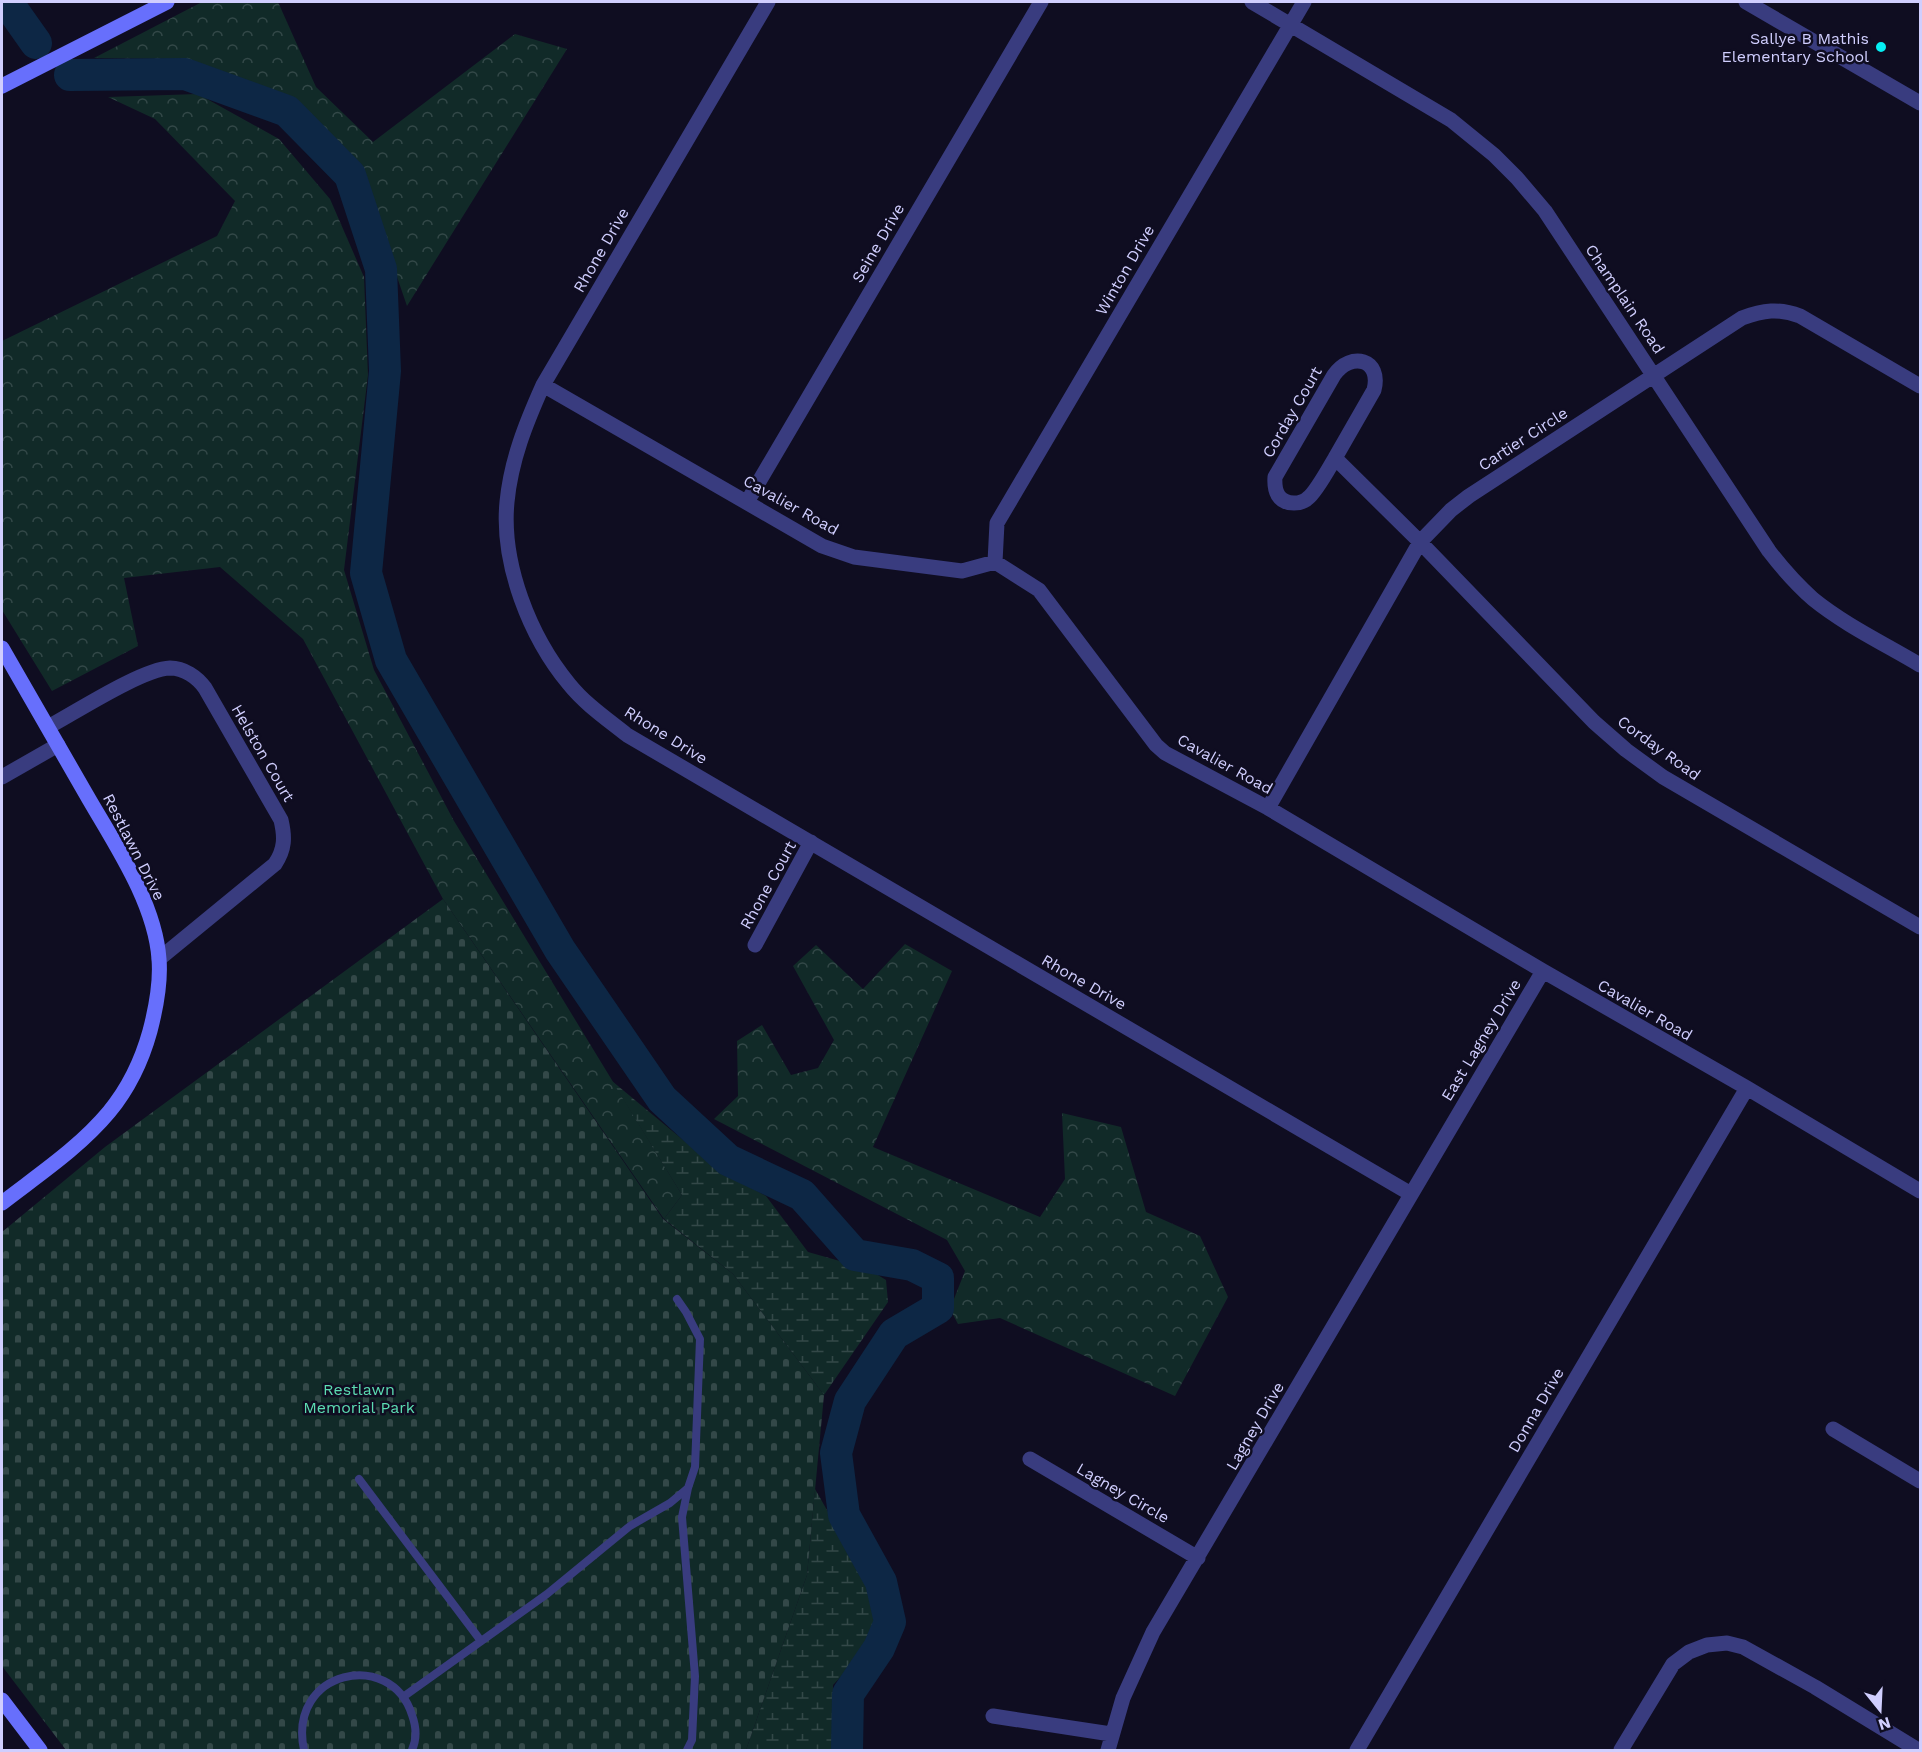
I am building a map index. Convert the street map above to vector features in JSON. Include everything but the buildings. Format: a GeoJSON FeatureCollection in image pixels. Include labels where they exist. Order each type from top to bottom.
{"type":"FeatureCollection","features":[{"type":"Feature","properties":{"kind":"street"},"geometry":{"type":"LineString","coordinates":[[2,86],[166,2]]}},
{"type":"Feature","properties":{"kind":"street","name":"Rhone Drive"},"geometry":{"type":"LineString","coordinates":[[768,2],[543,385],[524,428],[513,465],[507,504],[512,569],[533,628],[549,656],[576,692],[596,712],[627,735],[1411,1194]]}},
{"type":"Feature","properties":{"kind":"street","name":"Seine Drive"},"geometry":{"type":"LineString","coordinates":[[747,502],[1041,2]]}},
{"type":"Feature","properties":{"kind":"street","name":"Champlain Road"},"geometry":{"type":"LineString","coordinates":[[1252,2],[1451,120],[1494,155],[1545,211],[1768,551],[1814,600],[1920,665]]}},
{"type":"Feature","properties":{"kind":"street","name":"Winton Drive"},"geometry":{"type":"LineString","coordinates":[[995,562],[998,523],[1304,2]]}},
{"type":"Feature","properties":{"kind":"street"},"geometry":{"type":"LineString","coordinates":[[1746,2],[1920,104]]}},
{"type":"Feature","properties":{"kind":"street","name":"Cartier Circle"},"geometry":{"type":"LineString","coordinates":[[1268,808],[1420,542],[1451,510],[1469,496],[1653,375],[1742,318],[1758,312],[1773,310],[1786,311],[1800,316],[1920,386]]}},
{"type":"Feature","properties":{"kind":"street","name":"Corday Court"},"geometry":{"type":"LineString","coordinates":[[1359,360],[1368,363],[1377,381],[1335,458],[1308,498],[1298,503],[1287,502],[1278,497],[1274,488],[1275,477],[1334,375],[1340,366],[1349,361],[1359,360]]}},
{"type":"Feature","properties":{"kind":"street","name":"Cavalier Road"},"geometry":{"type":"LineString","coordinates":[[543,385],[822,546],[854,556],[962,571],[995,562],[1039,590],[1156,745],[1165,753],[1268,808],[1920,1191]]}},
{"type":"Feature","properties":{"kind":"street"},"geometry":{"type":"LineString","coordinates":[[1335,458],[1420,542]]}},
{"type":"Feature","properties":{"kind":"street","name":"Corday Road"},"geometry":{"type":"LineString","coordinates":[[1420,542],[1594,722],[1626,750],[1663,777],[1920,927]]}},
{"type":"Feature","properties":{"kind":"street","name":"Restlawn Drive"},"geometry":{"type":"LineString","coordinates":[[2,648],[127,866],[153,928],[159,959],[154,1018],[145,1050],[131,1080],[110,1111],[82,1140],[2,1203]]}},
{"type":"Feature","properties":{"kind":"street","name":"Helston Court"},"geometry":{"type":"LineString","coordinates":[[48,727],[148,672],[169,668],[179,669],[198,678],[205,688],[282,820],[285,837],[282,854],[275,864],[159,959]]}},
{"type":"Feature","properties":{"kind":"street"},"geometry":{"type":"LineString","coordinates":[[2,777],[58,745]]}},
{"type":"Feature","properties":{"kind":"street","name":"Rhone Court"},"geometry":{"type":"LineString","coordinates":[[756,945],[811,842]]}},
{"type":"Feature","properties":{"kind":"street","name":"East Lagney Drive"},"geometry":{"type":"LineString","coordinates":[[1450,1127],[1543,971]]}},
{"type":"Feature","properties":{"kind":"street","name":"Donna Drive"},"geometry":{"type":"LineString","coordinates":[[1357,1750],[1747,1088]]}},
{"type":"Feature","properties":{"kind":"street","name":"Lagney Drive"},"geometry":{"type":"LineString","coordinates":[[1108,1750],[1123,1698],[1153,1632],[1450,1127]]}},
{"type":"Feature","properties":{"kind":"street"},"geometry":{"type":"LineString","coordinates":[[1833,1429],[1920,1480]]}},
{"type":"Feature","properties":{"kind":"street","name":"Lagney Circle"},"geometry":{"type":"LineString","coordinates":[[1030,1459],[1198,1558]]}},
{"type":"Feature","properties":{"kind":"street"},"geometry":{"type":"LineString","coordinates":[[1621,1750],[1673,1664],[1689,1652],[1707,1645],[1727,1643],[1743,1647],[1815,1687],[1918,1750]]}},
{"type":"Feature","properties":{"kind":"street"},"geometry":{"type":"LineString","coordinates":[[2,1700],[40,1750]]}},
{"type":"Feature","properties":{"kind":"street"},"geometry":{"type":"LineString","coordinates":[[993,1716],[1111,1734]]}},
{"type":"Feature","properties":{"kind":"lane"},"geometry":{"type":"LineString","coordinates":[[677,1299],[687,1312],[700,1339],[695,1467],[682,1517],[695,1676],[692,1740],[687,1750]]}},
{"type":"Feature","properties":{"kind":"lane"},"geometry":{"type":"LineString","coordinates":[[359,1479],[481,1641]]}},
{"type":"Feature","properties":{"kind":"lane"},"geometry":{"type":"LineString","coordinates":[[403,1696],[547,1594],[630,1526],[670,1503],[688,1488]]}},
{"type":"Feature","properties":{"kind":"lane"},"geometry":{"type":"LineString","coordinates":[[304,1750],[301,1736],[303,1718],[310,1702],[323,1687],[341,1678],[361,1675],[380,1679],[397,1689],[403,1696],[416,1724],[415,1744],[412,1750]]}},
{"type":"Feature","properties":{"kind":"green space"},"geometry":{"type":"Polygon","coordinates":[[[202,2],[278,2],[316,87],[373,142],[515,34],[567,49],[407,306],[360,169],[293,101],[184,59],[94,58],[202,2]]]}},
{"type":"Feature","properties":{"kind":"green space"},"geometry":{"type":"Polygon","coordinates":[[[198,94],[279,139],[330,199],[364,277],[368,375],[344,570],[374,670],[454,821],[682,1195],[664,1219],[443,899],[303,639],[220,567],[124,578],[138,646],[52,691],[2,610],[2,341],[217,236],[235,201],[155,119],[108,97],[198,94]]]}},
{"type":"Feature","properties":{"kind":"green space","name":"Restlawn Memorial Park"},"geometry":{"type":"Polygon","coordinates":[[[443,899],[663,1219],[733,1274],[824,1395],[807,1575],[746,1750],[66,1750],[2,1666],[2,1232],[105,1147],[443,899]]]}},
{"type":"Feature","properties":{"kind":"green space"},"geometry":{"type":"Polygon","coordinates":[[[905,944],[952,971],[873,1147],[1040,1217],[1065,1179],[1062,1113],[1121,1127],[1146,1212],[1200,1236],[1228,1297],[1175,1396],[1000,1318],[958,1324],[950,1309],[965,1271],[947,1240],[714,1119],[738,1096],[737,1041],[762,1025],[791,1075],[818,1068],[834,1040],[793,966],[816,945],[863,989],[905,944]]]}},
{"type":"Feature","properties":{"kind":"green space"},"geometry":{"type":"Polygon","coordinates":[[[612,1081],[718,1169],[766,1196],[808,1252],[868,1269],[886,1280],[888,1302],[824,1395],[733,1274],[664,1219],[682,1195],[612,1081]]]}},
{"type":"Feature","properties":{"kind":"green space"},"geometry":{"type":"Polygon","coordinates":[[[815,1489],[877,1598],[882,1621],[875,1640],[833,1685],[835,1750],[746,1750],[807,1575],[815,1489]]]}},
{"type":"Feature","properties":{"kind":"waterway"},"geometry":{"type":"LineString","coordinates":[[7,2],[36,43]]}},
{"type":"Feature","properties":{"kind":"waterway"},"geometry":{"type":"LineString","coordinates":[[70,75],[185,74],[287,111],[350,175],[381,269],[385,371],[366,573],[391,660],[560,950],[662,1099],[728,1160],[802,1195],[855,1255],[912,1265],[938,1278],[938,1308],[894,1334],[850,1401],[836,1453],[844,1515],[881,1582],[890,1622],[879,1648],[848,1694],[847,1750]]}},
{"type":"Feature","properties":{"kind":"place","name":"Sallye B Mathis Elementary School"},"geometry":{"type":"Point","coordinates":[1881,47]}}]}
